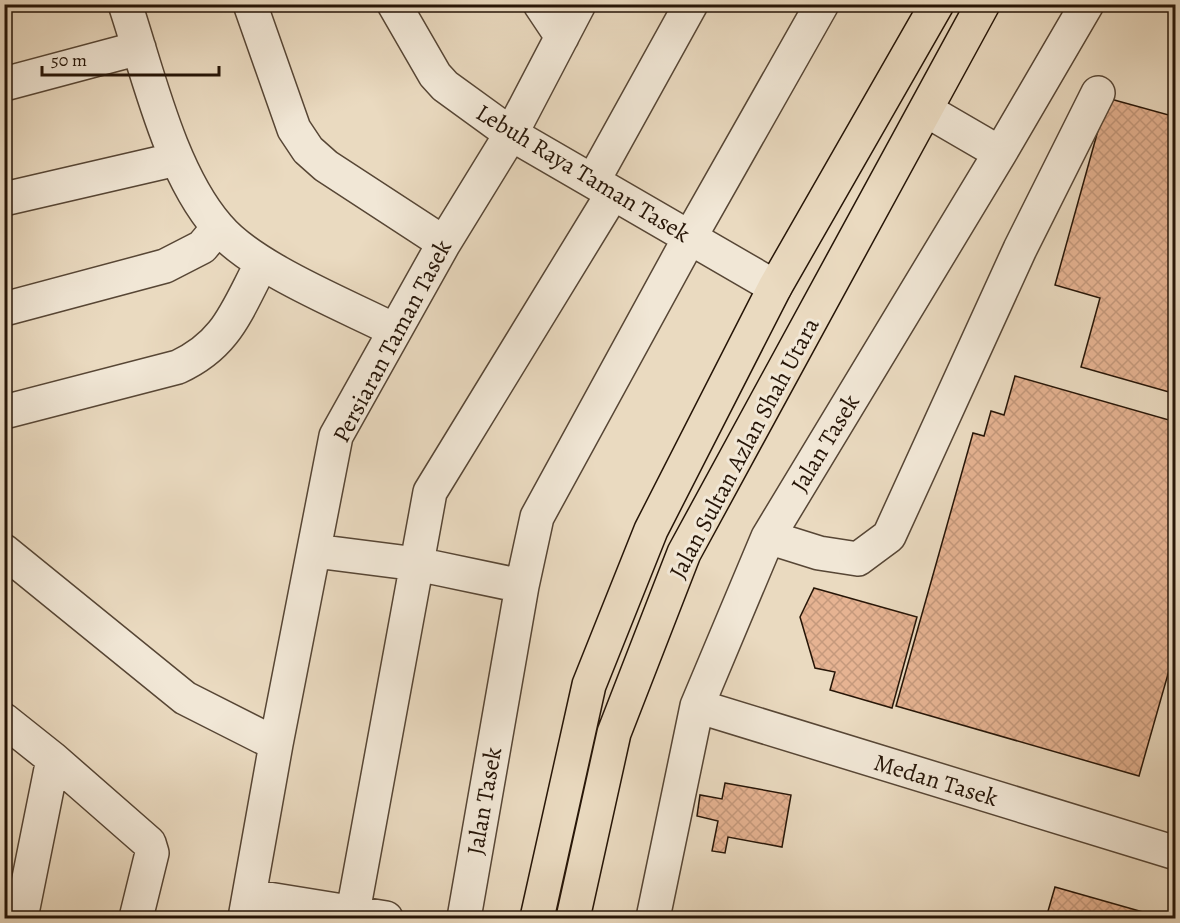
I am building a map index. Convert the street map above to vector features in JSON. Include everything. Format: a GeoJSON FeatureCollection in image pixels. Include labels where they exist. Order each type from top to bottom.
{"type":"FeatureCollection","features":[{"type":"Feature","properties":{"kind":"main road","name":"Jalan Sultan Azlan Shah Utara"},"geometry":{"type":"LineString","coordinates":[[537,918],[589,685],[651,530],[775,287],[937,4]]}},
{"type":"Feature","properties":{"kind":"main road","name":"Jalan Sultan Azlan Shah Utara"},"geometry":{"type":"LineString","coordinates":[[573,918],[614,733],[684,553],[984,4]]}},
{"type":"Feature","properties":{"kind":"street"},"geometry":{"type":"LineString","coordinates":[[125,4],[177,159],[218,228],[262,263],[394,330]]}},
{"type":"Feature","properties":{"kind":"street"},"geometry":{"type":"LineString","coordinates":[[250,4],[294,129],[308,150],[326,166],[444,243]]}},
{"type":"Feature","properties":{"kind":"street","name":"Lebuh Raya Taman Tasek"},"geometry":{"type":"LineString","coordinates":[[394,4],[435,75],[445,86],[511,134],[775,287]]}},
{"type":"Feature","properties":{"kind":"street"},"geometry":{"type":"LineString","coordinates":[[540,4],[562,37]]}},
{"type":"Feature","properties":{"kind":"street","name":"Persiaran Taman Tasek"},"geometry":{"type":"LineString","coordinates":[[247,907],[336,436],[444,243],[511,134],[579,4]]}},
{"type":"Feature","properties":{"kind":"street"},"geometry":{"type":"LineString","coordinates":[[352,912],[430,492],[603,187],[691,4]]}},
{"type":"Feature","properties":{"kind":"street","name":"Jalan Tasek"},"geometry":{"type":"LineString","coordinates":[[464,918],[522,586],[537,517],[690,237],[822,4]]}},
{"type":"Feature","properties":{"kind":"street","name":"Jalan Tasek"},"geometry":{"type":"LineString","coordinates":[[653,918],[697,706],[768,537],[1000,153],[1087,4]]}},
{"type":"Feature","properties":{"kind":"street"},"geometry":{"type":"LineString","coordinates":[[4,84],[140,48]]}},
{"type":"Feature","properties":{"kind":"street"},"geometry":{"type":"LineString","coordinates":[[768,537],[819,553],[858,559],[889,536],[1020,249],[1098,93]]}},
{"type":"Feature","properties":{"kind":"street"},"geometry":{"type":"LineString","coordinates":[[926,110],[1000,153]]}},
{"type":"Feature","properties":{"kind":"street"},"geometry":{"type":"LineString","coordinates":[[4,199],[177,159]]}},
{"type":"Feature","properties":{"kind":"street"},"geometry":{"type":"LineString","coordinates":[[4,309],[165,266],[202,247],[218,228]]}},
{"type":"Feature","properties":{"kind":"street"},"geometry":{"type":"LineString","coordinates":[[4,412],[178,367],[196,358],[222,336],[262,263]]}},
{"type":"Feature","properties":{"kind":"street"},"geometry":{"type":"LineString","coordinates":[[4,551],[185,698],[276,744]]}},
{"type":"Feature","properties":{"kind":"street"},"geometry":{"type":"LineString","coordinates":[[315,551],[417,564],[522,586]]}},
{"type":"Feature","properties":{"kind":"street","name":"Medan Tasek"},"geometry":{"type":"LineString","coordinates":[[697,706],[1175,852]]}},
{"type":"Feature","properties":{"kind":"street"},"geometry":{"type":"LineString","coordinates":[[4,720],[53,759],[149,843],[152,854],[136,918]]}},
{"type":"Feature","properties":{"kind":"street"},"geometry":{"type":"LineString","coordinates":[[21,918],[53,759]]}},
{"type":"Feature","properties":{"kind":"street"},"geometry":{"type":"LineString","coordinates":[[247,907],[352,912],[386,918]]}},
{"type":"Feature","properties":{"kind":"building"},"geometry":{"type":"Polygon","coordinates":[[[1107,98],[1176,117],[1176,394],[1081,367],[1100,298],[1055,285],[1107,98]]]}},
{"type":"Feature","properties":{"kind":"building"},"geometry":{"type":"Polygon","coordinates":[[[1015,376],[1176,422],[1176,646],[1139,776],[896,706],[973,433],[984,436],[991,411],[1004,415],[1015,376]]]}},
{"type":"Feature","properties":{"kind":"building"},"geometry":{"type":"Polygon","coordinates":[[[814,588],[917,617],[892,708],[830,690],[835,672],[815,668],[800,617],[814,588]]]}},
{"type":"Feature","properties":{"kind":"building"},"geometry":{"type":"Polygon","coordinates":[[[725,783],[791,795],[782,847],[728,837],[725,853],[712,851],[718,821],[697,816],[700,795],[722,799],[725,783]]]}},
{"type":"Feature","properties":{"kind":"building"},"geometry":{"type":"Polygon","coordinates":[[[1055,887],[1164,918],[1046,918],[1055,887]]]}}]}
